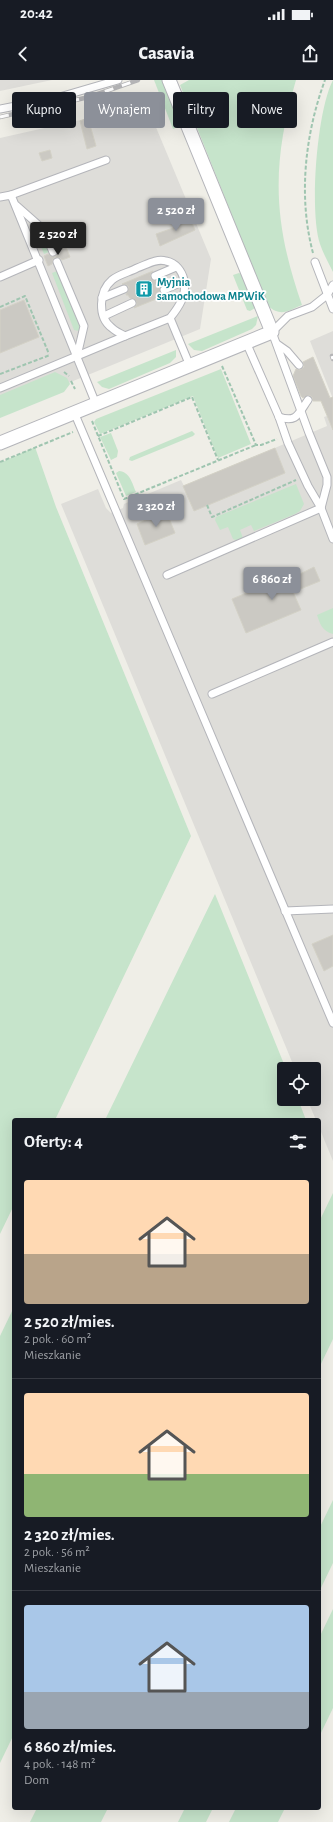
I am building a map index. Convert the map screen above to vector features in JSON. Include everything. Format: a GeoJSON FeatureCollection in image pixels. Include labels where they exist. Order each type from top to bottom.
{"type":"FeatureCollection","features":[{"type":"Feature","properties":{"kind":"street"},"geometry":{"type":"LineString","coordinates":[[0,443],[246,342],[274,338],[168,80]]}},
{"type":"Feature","properties":{"kind":"lane"},"geometry":{"type":"LineString","coordinates":[[0,109],[56,98],[118,80]]}},
{"type":"Feature","properties":{"kind":"lane"},"geometry":{"type":"LineString","coordinates":[[0,197],[11,195],[106,160]]}},
{"type":"Feature","properties":{"kind":"lane"},"geometry":{"type":"LineString","coordinates":[[11,195],[39,260],[96,404]]}},
{"type":"Feature","properties":{"kind":"lane"},"geometry":{"type":"LineString","coordinates":[[16,205],[43,229],[53,252]]}},
{"type":"Feature","properties":{"kind":"lane"},"geometry":{"type":"LineString","coordinates":[[0,277],[39,260]]}},
{"type":"Feature","properties":{"kind":"lane"},"geometry":{"type":"LineString","coordinates":[[0,388],[170,318],[183,299],[185,288],[182,272],[176,267],[166,261],[156,260],[114,279],[106,286],[101,304],[104,316],[110,328],[125,336]]}},
{"type":"Feature","properties":{"kind":"lane"},"geometry":{"type":"LineString","coordinates":[[57,262],[84,326],[77,356]]}},
{"type":"Feature","properties":{"kind":"lane"},"geometry":{"type":"LineString","coordinates":[[316,262],[333,308]]}},
{"type":"Feature","properties":{"kind":"lane"},"geometry":{"type":"LineString","coordinates":[[155,276],[176,267]]}},
{"type":"Feature","properties":{"kind":"lane"},"geometry":{"type":"LineString","coordinates":[[164,290],[184,281]]}},
{"type":"Feature","properties":{"kind":"lane"},"geometry":{"type":"LineString","coordinates":[[274,338],[288,316],[312,307],[327,295],[333,285]]}},
{"type":"Feature","properties":{"kind":"lane"},"geometry":{"type":"LineString","coordinates":[[102,298],[124,289]]}},
{"type":"Feature","properties":{"kind":"lane"},"geometry":{"type":"LineString","coordinates":[[104,316],[132,303]]}},
{"type":"Feature","properties":{"kind":"lane"},"geometry":{"type":"LineString","coordinates":[[170,318],[190,366]]}},
{"type":"Feature","properties":{"kind":"lane"},"geometry":{"type":"LineString","coordinates":[[274,338],[299,365]]}},
{"type":"Feature","properties":{"kind":"lane"},"geometry":{"type":"LineString","coordinates":[[167,575],[321,508],[330,484],[274,338]]}},
{"type":"Feature","properties":{"kind":"lane"},"geometry":{"type":"LineString","coordinates":[[246,342],[308,486],[321,508],[333,539]]}},
{"type":"Feature","properties":{"kind":"lane"},"geometry":{"type":"LineString","coordinates":[[279,416],[288,420],[295,418],[308,400]]}},
{"type":"Feature","properties":{"kind":"lane"},"geometry":{"type":"LineString","coordinates":[[74,412],[333,1023]]}},
{"type":"Feature","properties":{"kind":"lane"},"geometry":{"type":"LineString","coordinates":[[212,694],[333,642]]}},
{"type":"Feature","properties":{"kind":"lane"},"geometry":{"type":"LineString","coordinates":[[285,911],[333,909]]}},
{"type":"Feature","properties":{"kind":"path"},"geometry":{"type":"LineString","coordinates":[[316,262],[309,238],[306,208],[306,178],[310,132],[325,80]]}},
{"type":"Feature","properties":{"kind":"path"},"geometry":{"type":"LineString","coordinates":[[0,307],[25,296],[52,360]]}},
{"type":"Feature","properties":{"kind":"path"},"geometry":{"type":"LineString","coordinates":[[0,374],[49,354]]}},
{"type":"Feature","properties":{"kind":"path"},"geometry":{"type":"LineString","coordinates":[[215,368],[222,366],[256,444]]}},
{"type":"Feature","properties":{"kind":"path"},"geometry":{"type":"LineString","coordinates":[[71,381],[75,389]]}},
{"type":"Feature","properties":{"kind":"path"},"geometry":{"type":"LineString","coordinates":[[98,436],[192,398],[218,460]]}},
{"type":"Feature","properties":{"kind":"path"},"geometry":{"type":"LineString","coordinates":[[0,462],[82,428],[96,418]]}},
{"type":"Feature","properties":{"kind":"path"},"geometry":{"type":"LineString","coordinates":[[92,421],[124,499],[256,444],[261,445],[279,438]]}},
{"type":"Feature","properties":{"kind":"path"},"geometry":{"type":"LineString","coordinates":[[207,505],[212,516],[296,480],[294,475]]}},
{"type":"Feature","properties":{"kind":"shaded area"},"geometry":{"type":"Polygon","coordinates":[[[0,80],[52,80],[0,91],[0,80]]]}},
{"type":"Feature","properties":{"kind":"shaded area"},"geometry":{"type":"Polygon","coordinates":[[[84,119],[84,128],[156,128],[211,259],[200,329],[0,411],[0,138],[45,128],[76,128],[76,121],[84,119]]]}},
{"type":"Feature","properties":{"kind":"shaded area"},"geometry":{"type":"Polygon","coordinates":[[[333,331],[333,399],[310,341],[333,331]]]}},
{"type":"Feature","properties":{"kind":"shaded area"},"geometry":{"type":"Polygon","coordinates":[[[333,414],[333,1161],[321,1132],[321,1118],[315,1118],[310,1106],[321,1106],[321,1062],[292,1062],[61,504],[98,489],[106,508],[111,513],[123,508],[124,504],[181,480],[184,486],[327,426],[324,417],[333,414]]]}},
{"type":"Feature","properties":{"kind":"green space"},"geometry":{"type":"Polygon","coordinates":[[[154,80],[163,80],[173,107],[173,128],[175,128],[173,129],[165,108],[165,92],[159,92],[154,80]]]}},
{"type":"Feature","properties":{"kind":"green space"},"geometry":{"type":"Polygon","coordinates":[[[189,80],[296,80],[293,92],[237,92],[237,128],[284,128],[279,167],[281,220],[285,247],[302,305],[285,312],[277,311],[268,306],[197,128],[229,128],[229,92],[183,92],[180,85],[189,80]]]}},
{"type":"Feature","properties":{"kind":"green space"},"geometry":{"type":"Polygon","coordinates":[[[333,80],[333,272],[320,244],[315,209],[315,186],[319,136],[327,94],[333,80]]]}},
{"type":"Feature","properties":{"kind":"green space"},"geometry":{"type":"Polygon","coordinates":[[[40,229],[49,252],[44,254],[35,232],[40,229]]]}},
{"type":"Feature","properties":{"kind":"green space"},"geometry":{"type":"Polygon","coordinates":[[[57,271],[80,327],[79,331],[74,330],[52,273],[57,271]]]}},
{"type":"Feature","properties":{"kind":"green space"},"geometry":{"type":"Polygon","coordinates":[[[239,273],[241,274],[255,308],[250,311],[247,310],[233,275],[239,273]]]}},
{"type":"Feature","properties":{"kind":"green space"},"geometry":{"type":"Polygon","coordinates":[[[258,316],[256,325],[252,329],[202,351],[194,350],[188,344],[258,316]]]}},
{"type":"Feature","properties":{"kind":"green space"},"geometry":{"type":"Polygon","coordinates":[[[176,350],[176,357],[170,363],[109,389],[102,387],[97,382],[176,350]]]}},
{"type":"Feature","properties":{"kind":"green space"},"geometry":{"type":"Polygon","coordinates":[[[221,369],[251,444],[218,458],[193,396],[100,434],[94,422],[96,419],[221,369]]]}},
{"type":"Feature","properties":{"kind":"green space"},"geometry":{"type":"Polygon","coordinates":[[[55,372],[67,378],[70,384],[64,392],[0,418],[0,395],[55,372]]]}},
{"type":"Feature","properties":{"kind":"green space"},"geometry":{"type":"Polygon","coordinates":[[[192,431],[195,434],[193,436],[132,461],[129,460],[130,457],[192,431]]]}},
{"type":"Feature","properties":{"kind":"green space"},"geometry":{"type":"Polygon","coordinates":[[[111,433],[118,451],[117,457],[111,460],[100,437],[111,433]]]}},
{"type":"Feature","properties":{"kind":"green space"},"geometry":{"type":"Polygon","coordinates":[[[35,447],[56,507],[191,836],[56,1118],[12,1118],[12,1209],[0,1234],[0,463],[35,447]]]}},
{"type":"Feature","properties":{"kind":"green space"},"geometry":{"type":"Polygon","coordinates":[[[119,471],[126,473],[136,492],[126,496],[116,473],[119,471]]]}},
{"type":"Feature","properties":{"kind":"green space"},"geometry":{"type":"Polygon","coordinates":[[[296,484],[304,504],[300,511],[254,531],[251,525],[240,530],[243,538],[238,541],[233,539],[228,527],[220,530],[215,520],[216,517],[296,484]]]}},
{"type":"Feature","properties":{"kind":"green space"},"geometry":{"type":"Polygon","coordinates":[[[333,608],[333,634],[324,629],[320,624],[317,615],[333,608]]]}},
{"type":"Feature","properties":{"kind":"green space"},"geometry":{"type":"Polygon","coordinates":[[[215,894],[283,1062],[277,1062],[277,1106],[301,1106],[305,1118],[106,1118],[215,894]]]}},
{"type":"Feature","properties":{"kind":"green space"},"geometry":{"type":"Polygon","coordinates":[[[333,1193],[333,1339],[321,1364],[321,1218],[333,1193]]]}},
{"type":"Feature","properties":{"kind":"green space"},"geometry":{"type":"Polygon","coordinates":[[[12,1311],[12,1738],[0,1763],[0,1336],[12,1311]]]}},
{"type":"Feature","properties":{"kind":"green space"},"geometry":{"type":"Polygon","coordinates":[[[333,1500],[333,1563],[321,1588],[321,1525],[333,1500]]]}},
{"type":"Feature","properties":{"kind":"green space"},"geometry":{"type":"Polygon","coordinates":[[[333,1609],[333,1708],[321,1733],[321,1634],[333,1609]]]}},
{"type":"Feature","properties":{"kind":"green space"},"geometry":{"type":"Polygon","coordinates":[[[36,1810],[107,1810],[101,1822],[30,1822],[36,1810]]]}},
{"type":"Feature","properties":{"kind":"green space"},"geometry":{"type":"Polygon","coordinates":[[[184,1810],[212,1810],[206,1822],[178,1822],[184,1810]]]}},
{"type":"Feature","properties":{"kind":"green space"},"geometry":{"type":"Polygon","coordinates":[[[235,1810],[284,1810],[278,1822],[229,1822],[235,1810]]]}},
{"type":"Feature","properties":{"kind":"building"},"geometry":{"type":"Polygon","coordinates":[[[84,120],[84,128],[91,128],[96,146],[87,149],[80,121],[84,120]]]}},
{"type":"Feature","properties":{"kind":"building"},"geometry":{"type":"Polygon","coordinates":[[[50,150],[52,158],[42,161],[39,153],[50,150]]]}},
{"type":"Feature","properties":{"kind":"building"},"geometry":{"type":"Polygon","coordinates":[[[190,218],[195,230],[160,246],[156,234],[176,227],[175,224],[190,218]]]}},
{"type":"Feature","properties":{"kind":"building"},"geometry":{"type":"Polygon","coordinates":[[[66,247],[70,257],[62,260],[55,257],[58,250],[66,247]]]}},
{"type":"Feature","properties":{"kind":"building"},"geometry":{"type":"Polygon","coordinates":[[[48,254],[55,257],[52,264],[48,266],[44,256],[48,254]]]}},
{"type":"Feature","properties":{"kind":"building","name":"Myjnia samochodowa MPWiK"},"geometry":{"type":"Polygon","coordinates":[[[153,271],[150,275],[151,278],[154,281],[157,281],[159,286],[162,285],[159,292],[166,295],[134,308],[137,304],[136,301],[126,295],[129,287],[122,284],[153,271]]]}},
{"type":"Feature","properties":{"kind":"building"},"geometry":{"type":"Polygon","coordinates":[[[24,300],[39,337],[0,353],[0,310],[24,300]]]}},
{"type":"Feature","properties":{"kind":"building"},"geometry":{"type":"Polygon","coordinates":[[[313,357],[330,398],[333,397],[333,430],[321,401],[313,401],[312,397],[309,395],[303,398],[293,376],[296,369],[300,370],[304,367],[303,362],[313,357]]]}},
{"type":"Feature","properties":{"kind":"building"},"geometry":{"type":"Polygon","coordinates":[[[275,448],[285,473],[194,511],[183,486],[275,448]]]}},
{"type":"Feature","properties":{"kind":"building"},"geometry":{"type":"Polygon","coordinates":[[[166,511],[175,533],[145,545],[137,524],[166,511]]]}},
{"type":"Feature","properties":{"kind":"building"},"geometry":{"type":"Polygon","coordinates":[[[314,567],[320,581],[293,592],[301,610],[246,633],[232,599],[287,576],[288,580],[314,567]]]}},
{"type":"Feature","properties":{"kind":"building"},"geometry":{"type":"Polygon","coordinates":[[[333,935],[333,966],[324,971],[312,944],[333,935]]]}},
{"type":"Feature","properties":{"kind":"railway"},"geometry":{"type":"LineString","coordinates":[[0,117],[89,97],[138,80]]}},
{"type":"Feature","properties":{"kind":"place","name":"Myjnia samochodowa MPWiK"},"geometry":{"type":"Point","coordinates":[144,289]}}]}
